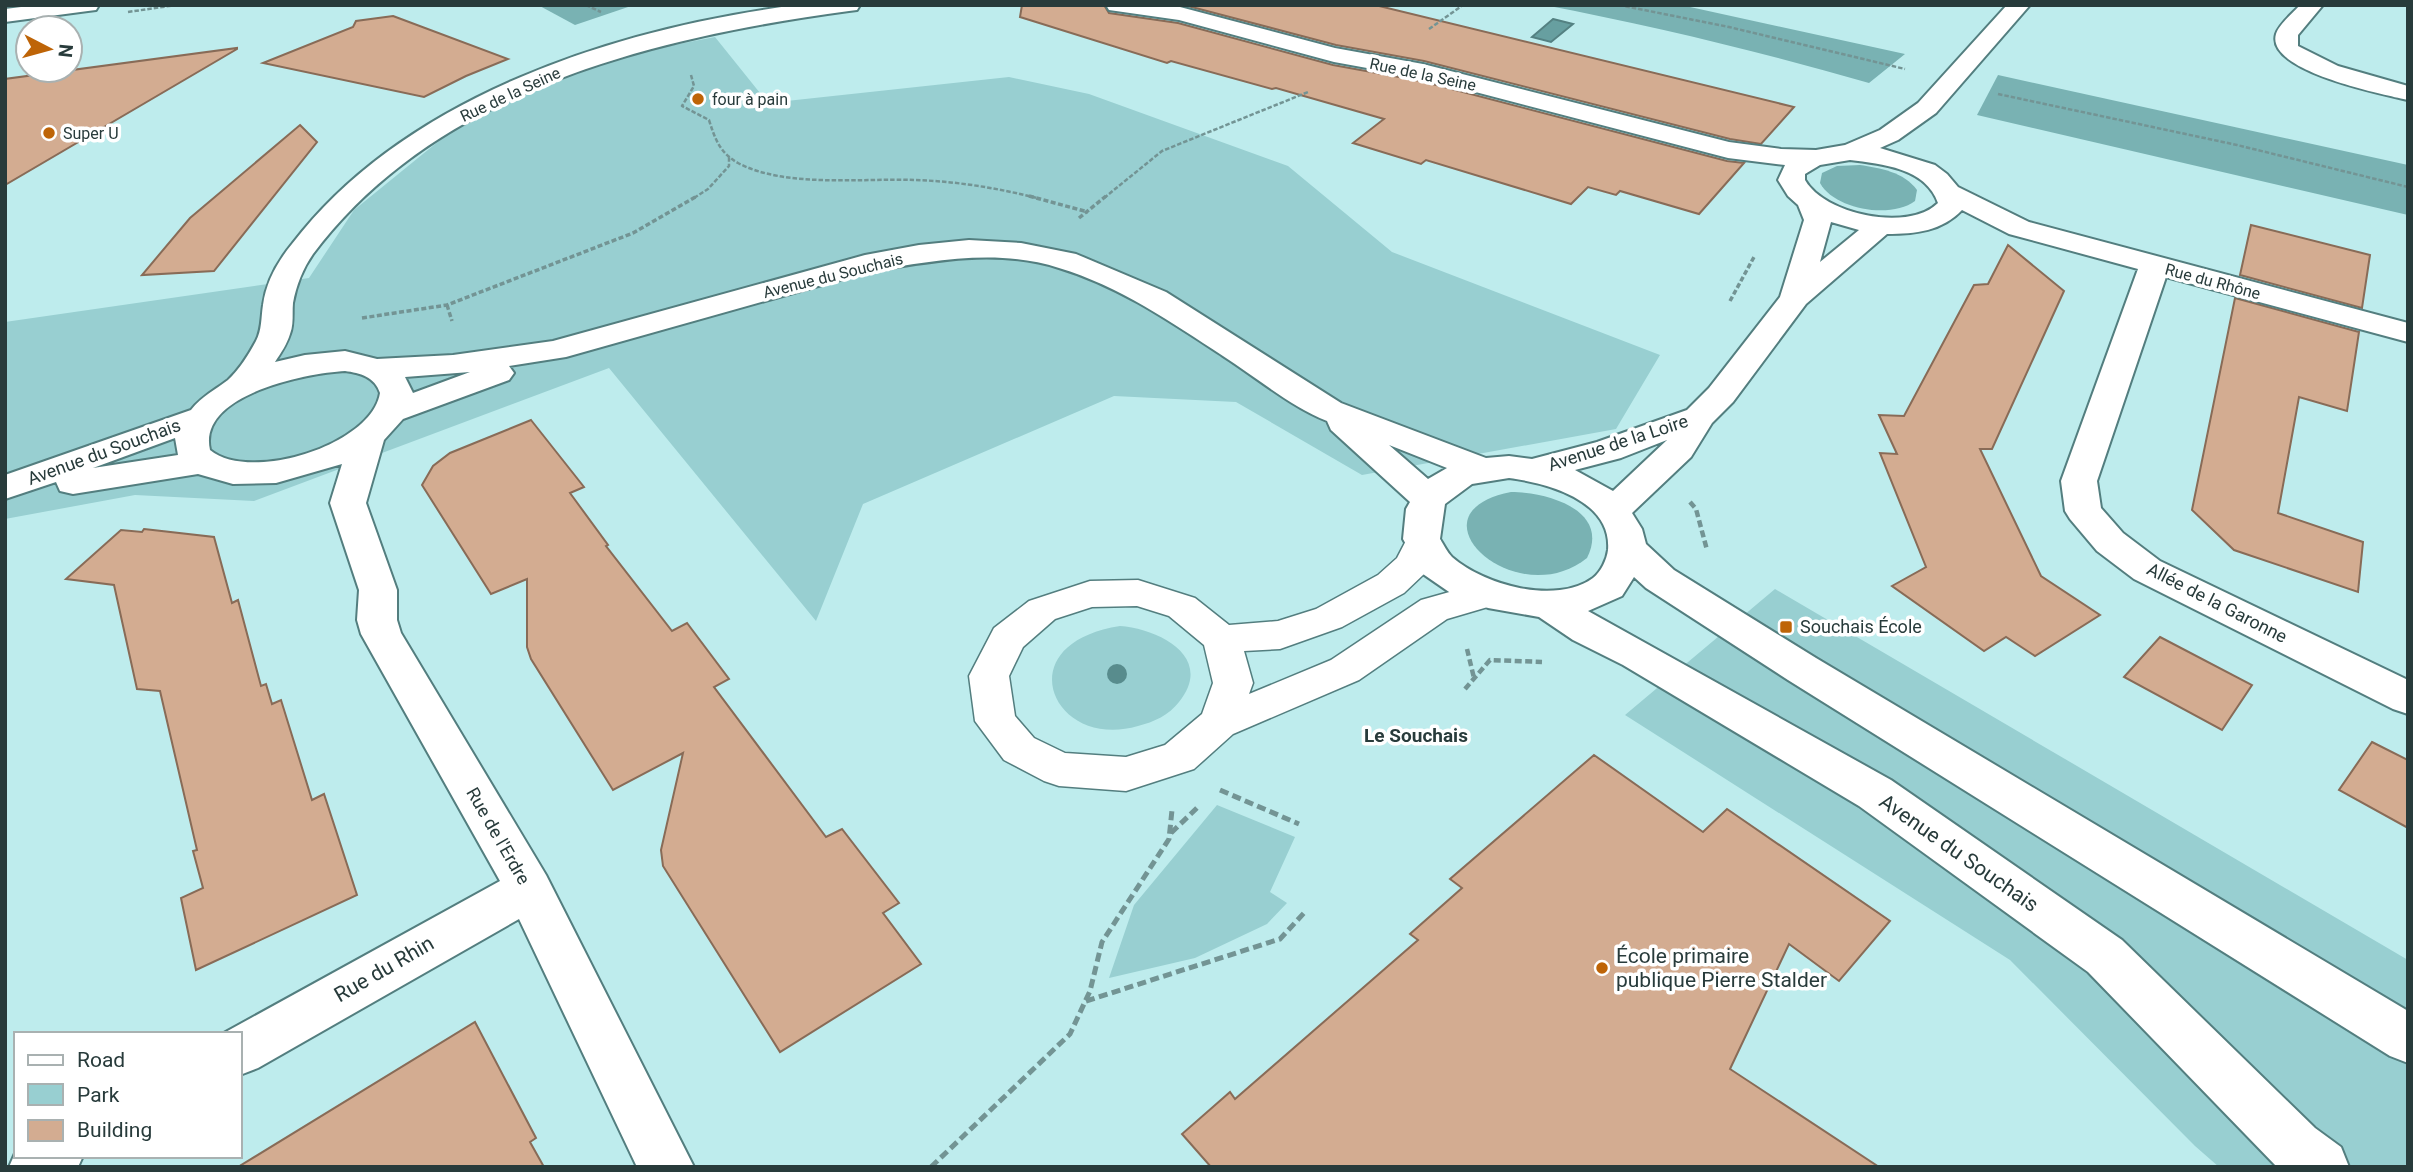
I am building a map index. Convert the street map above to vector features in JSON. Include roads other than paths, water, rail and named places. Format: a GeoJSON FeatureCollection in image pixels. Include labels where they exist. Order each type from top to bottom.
{"type":"FeatureCollection","features":[{"type":"Feature","properties":{"kind":"street"},"geometry":{"type":"LineString","coordinates":[[5,16],[88,5]]}},
{"type":"Feature","properties":{"kind":"street","name":"Rue de la Seine"},"geometry":{"type":"LineString","coordinates":[[239,388],[262,359],[275,333],[286,270],[334,213],[402,153],[446,125],[531,82],[588,59],[672,37],[768,17],[849,5]]}},
{"type":"Feature","properties":{"kind":"street","name":"Rue de la Seine"},"geometry":{"type":"LineString","coordinates":[[1117,5],[1221,23],[1334,55],[1423,71],[1728,150],[1781,157],[1813,157],[1850,152]]}},
{"type":"Feature","properties":{"kind":"street"},"geometry":{"type":"LineString","coordinates":[[1850,152],[1889,135],[1927,108],[2018,6]]}},
{"type":"Feature","properties":{"kind":"street"},"geometry":{"type":"LineString","coordinates":[[2301,8],[2287,34],[2287,49],[2312,66],[2357,82],[2408,93]]}},
{"type":"Feature","properties":{"kind":"street"},"geometry":{"type":"LineString","coordinates":[[1913,166],[1927,108]]}},
{"type":"Feature","properties":{"kind":"street","name":"Rue de la Seine"},"geometry":{"type":"LineString","coordinates":[[1728,150],[1791,178]]}},
{"type":"Feature","properties":{"kind":"street","name":"Rue du Rhône"},"geometry":{"type":"LineString","coordinates":[[1850,152],[1893,159],[1913,166],[1936,178],[1950,193],[2019,228]]}},
{"type":"Feature","properties":{"kind":"street"},"geometry":{"type":"LineString","coordinates":[[1811,202],[1797,190],[1791,178],[1793,169],[1813,157]]}},
{"type":"Feature","properties":{"kind":"street"},"geometry":{"type":"LineString","coordinates":[[1934,220],[1946,213],[1952,204],[1950,193]]}},
{"type":"Feature","properties":{"kind":"street","name":"Rue du Rhône"},"geometry":{"type":"LineString","coordinates":[[1811,202],[1843,217],[1881,225],[1902,226],[1934,220],[2019,228],[2408,332]]}},
{"type":"Feature","properties":{"kind":"street","name":"Avenue de la Loire"},"geometry":{"type":"LineString","coordinates":[[1795,298],[1818,220],[1811,202]]}},
{"type":"Feature","properties":{"kind":"street","name":"Avenue de la Loire"},"geometry":{"type":"LineString","coordinates":[[1621,529],[1653,476],[1679,449],[1699,417],[1721,395],[1795,298],[1881,225]]}},
{"type":"Feature","properties":{"kind":"street","name":"Avenue du Souchais"},"geometry":{"type":"LineString","coordinates":[[324,362],[364,363],[378,368],[453,365],[555,350],[865,264],[969,249],[1021,252],[1066,260],[1155,299],[1329,410],[1481,469]]}},
{"type":"Feature","properties":{"kind":"street","name":"Allée de la Garonne"},"geometry":{"type":"LineString","coordinates":[[2154,265],[2079,481],[2083,511],[2110,542],[2147,570],[2408,698]]}},
{"type":"Feature","properties":{"kind":"street"},"geometry":{"type":"LineString","coordinates":[[275,333],[324,362]]}},
{"type":"Feature","properties":{"kind":"street","name":"Avenue du Souchais"},"geometry":{"type":"LineString","coordinates":[[271,472],[319,461],[379,424],[555,350]]}},
{"type":"Feature","properties":{"kind":"street"},"geometry":{"type":"LineString","coordinates":[[239,388],[275,373],[324,362]]}},
{"type":"Feature","properties":{"kind":"street"},"geometry":{"type":"LineString","coordinates":[[202,416],[193,432],[192,449],[202,462],[223,471],[251,474],[271,472],[348,503],[379,424],[398,395],[393,379],[378,368]]}},
{"type":"Feature","properties":{"kind":"street","name":"Avenue du Souchais"},"geometry":{"type":"LineString","coordinates":[[5,488],[202,416],[239,388]]}},
{"type":"Feature","properties":{"kind":"street","name":"Avenue du Souchais"},"geometry":{"type":"LineString","coordinates":[[1329,410],[1367,448],[1428,499]]}},
{"type":"Feature","properties":{"kind":"street","name":"Avenue de la Loire"},"geometry":{"type":"LineString","coordinates":[[1537,470],[1609,450],[1699,417]]}},
{"type":"Feature","properties":{"kind":"street","name":"Avenue du Souchais"},"geometry":{"type":"LineString","coordinates":[[5,494],[202,462]]}},
{"type":"Feature","properties":{"kind":"street"},"geometry":{"type":"LineString","coordinates":[[1621,529],[1622,570],[1605,587],[1580,600],[1549,605],[1517,603],[1485,595],[1457,581],[1436,562],[1423,541],[1419,519],[1428,499],[1450,480],[1481,469],[1509,467],[1537,470],[1566,478],[1584,488],[1621,529],[1660,579],[1802,669],[2408,1039]]}},
{"type":"Feature","properties":{"kind":"street","name":"Rue de l'Erdre"},"geometry":{"type":"LineString","coordinates":[[348,503],[378,590],[377,620],[381,634],[529,889],[666,1167]]}},
{"type":"Feature","properties":{"kind":"street","name":"Avenue du Souchais"},"geometry":{"type":"LineString","coordinates":[[1549,605],[1587,630],[1637,655],[1875,793],[2105,956],[2296,1147],[2321,1167]]}},
{"type":"Feature","properties":{"kind":"street","name":"Rue du Rhin"},"geometry":{"type":"LineString","coordinates":[[242,1050],[529,889]]}},
{"type":"Feature","properties":{"kind":"lane"},"geometry":{"type":"LineString","coordinates":[[1221,639],[1280,635],[1329,618],[1391,584],[1411,565],[1423,541]]}},
{"type":"Feature","properties":{"kind":"lane"},"geometry":{"type":"LineString","coordinates":[[1219,723],[1233,683],[1221,639],[1182,607],[1138,593],[1090,594],[1042,610],[1008,638],[989,676],[995,721],[1019,749],[1059,769],[1126,774],[1178,757],[1219,723],[1345,670],[1434,609],[1485,595]]}},
{"type":"Feature","properties":{"kind":"place","name":"four à pain"},"geometry":{"type":"Point","coordinates":[698,99]}},
{"type":"Feature","properties":{"kind":"place","name":"Super U"},"geometry":{"type":"Point","coordinates":[49,133]}},
{"type":"Feature","properties":{"kind":"place","name":"Souchais École"},"geometry":{"type":"Point","coordinates":[1786,627]}},
{"type":"Feature","properties":{"kind":"place","name":"École primaire publique Pierre Stalder"},"geometry":{"type":"Point","coordinates":[1602,968]}},
{"type":"Feature","properties":{"kind":"district","name":"Le Souchais"},"geometry":{"type":"Point","coordinates":[1416,735]}}]}
